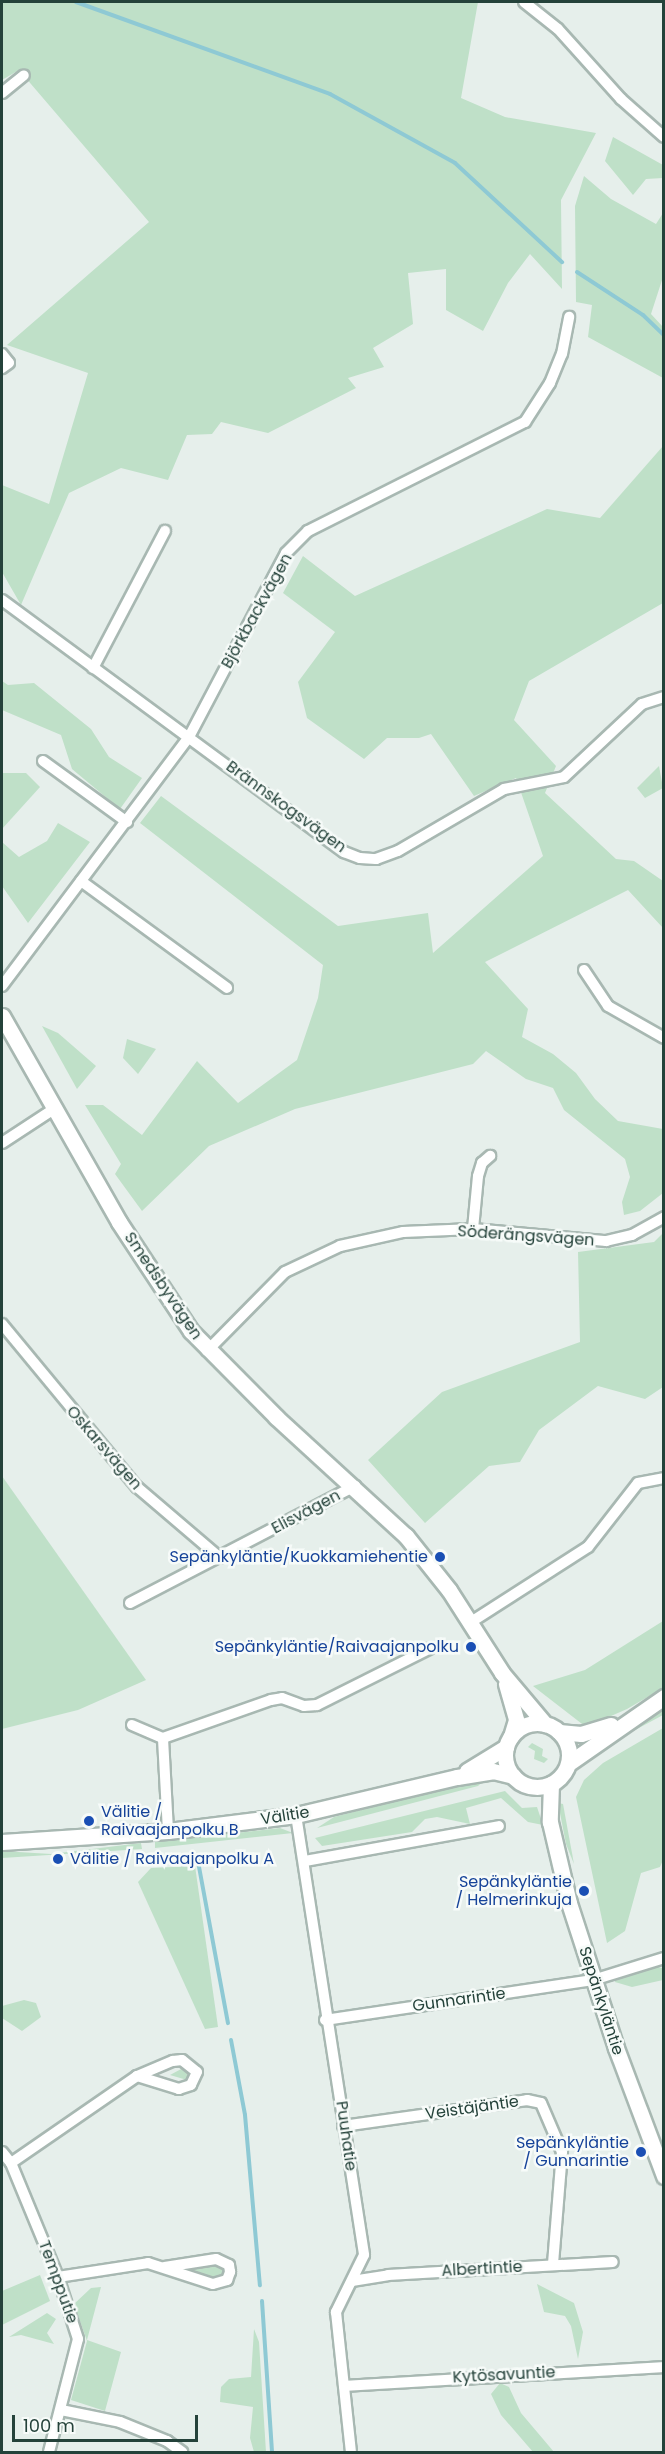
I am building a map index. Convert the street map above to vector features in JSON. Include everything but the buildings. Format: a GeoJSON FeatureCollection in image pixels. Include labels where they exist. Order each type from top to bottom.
{"type":"FeatureCollection","features":[{"type":"Feature","properties":{"kind":"main road","name":"Smedsbyvägen"},"geometry":{"type":"LineString","coordinates":[[2,1016],[119,1222],[207,1351],[355,1486],[406,1536],[471,1622]]}},
{"type":"Feature","properties":{"kind":"main road"},"geometry":{"type":"LineString","coordinates":[[471,1622],[502,1673],[567,1744],[569,1762]]}},
{"type":"Feature","properties":{"kind":"main road"},"geometry":{"type":"LineString","coordinates":[[502,1673],[516,1720],[505,1757],[518,1781],[550,1784],[569,1762],[663,1697]]}},
{"type":"Feature","properties":{"kind":"main road"},"geometry":{"type":"LineString","coordinates":[[508,1741],[527,1725],[581,1734],[631,1717]]}},
{"type":"Feature","properties":{"kind":"main road","name":"Välitie"},"geometry":{"type":"LineString","coordinates":[[457,1777],[508,1741]]}},
{"type":"Feature","properties":{"kind":"main road","name":"Välitie"},"geometry":{"type":"LineString","coordinates":[[2,1842],[168,1831],[296,1815],[457,1777],[493,1771],[518,1781]]}},
{"type":"Feature","properties":{"kind":"main road","name":"Sepänkyläntie"},"geometry":{"type":"LineString","coordinates":[[518,1781],[550,1822]]}},
{"type":"Feature","properties":{"kind":"main road","name":"Sepänkyläntie"},"geometry":{"type":"LineString","coordinates":[[550,1784],[550,1822],[593,1980],[663,2176]]}},
{"type":"Feature","properties":{"kind":"street"},"geometry":{"type":"LineString","coordinates":[[524,2],[558,29],[621,99],[663,137]]}},
{"type":"Feature","properties":{"kind":"street"},"geometry":{"type":"LineString","coordinates":[[2,93],[24,75]]}},
{"type":"Feature","properties":{"kind":"street","name":"Björkbackvägen"},"geometry":{"type":"LineString","coordinates":[[2,986],[189,737],[286,553],[308,531],[525,422],[553,377],[562,354],[569,317]]}},
{"type":"Feature","properties":{"kind":"street"},"geometry":{"type":"LineString","coordinates":[[93,668],[165,531]]}},
{"type":"Feature","properties":{"kind":"street","name":"Brännskogsvägen"},"geometry":{"type":"LineString","coordinates":[[2,600],[344,852],[376,859],[398,851],[489,796],[564,777],[642,704],[663,697]]}},
{"type":"Feature","properties":{"kind":"street"},"geometry":{"type":"LineString","coordinates":[[43,761],[127,822]]}},
{"type":"Feature","properties":{"kind":"street"},"geometry":{"type":"LineString","coordinates":[[81,880],[227,988]]}},
{"type":"Feature","properties":{"kind":"street"},"geometry":{"type":"LineString","coordinates":[[584,970],[608,1006],[663,1038]]}},
{"type":"Feature","properties":{"kind":"street"},"geometry":{"type":"LineString","coordinates":[[2,1143],[54,1109]]}},
{"type":"Feature","properties":{"kind":"street"},"geometry":{"type":"LineString","coordinates":[[472,1229],[478,1176],[482,1163],[490,1156]]}},
{"type":"Feature","properties":{"kind":"street","name":"Söderängsvägen"},"geometry":{"type":"LineString","coordinates":[[207,1351],[279,1278],[304,1261],[340,1246],[403,1232],[472,1229],[606,1241],[632,1234],[663,1217]]}},
{"type":"Feature","properties":{"kind":"street","name":"Oskarsvägen"},"geometry":{"type":"LineString","coordinates":[[2,1323],[137,1487],[220,1558]]}},
{"type":"Feature","properties":{"kind":"street"},"geometry":{"type":"LineString","coordinates":[[471,1622],[588,1547],[638,1483],[663,1478]]}},
{"type":"Feature","properties":{"kind":"street","name":"Elisvägen"},"geometry":{"type":"LineString","coordinates":[[130,1603],[355,1486]]}},
{"type":"Feature","properties":{"kind":"street"},"geometry":{"type":"LineString","coordinates":[[132,1725],[163,1738],[271,1700],[282,1698],[304,1706],[317,1705],[429,1649]]}},
{"type":"Feature","properties":{"kind":"street"},"geometry":{"type":"LineString","coordinates":[[163,1738],[168,1831]]}},
{"type":"Feature","properties":{"kind":"street","name":"Puuhatie"},"geometry":{"type":"LineString","coordinates":[[296,1815],[305,1861],[325,2020],[364,2255],[336,2312],[351,2452]]}},
{"type":"Feature","properties":{"kind":"street"},"geometry":{"type":"LineString","coordinates":[[305,1861],[499,1826]]}},
{"type":"Feature","properties":{"kind":"street","name":"Gunnarintie"},"geometry":{"type":"LineString","coordinates":[[325,2020],[593,1980],[663,1958]]}},
{"type":"Feature","properties":{"kind":"street"},"geometry":{"type":"LineString","coordinates":[[11,2163],[137,2076],[173,2061],[182,2060],[197,2072],[191,2085],[179,2089],[137,2076]]}},
{"type":"Feature","properties":{"kind":"street","name":"Veistäjäntie"},"geometry":{"type":"LineString","coordinates":[[343,2126],[527,2100],[542,2103],[562,2152],[554,2265]]}},
{"type":"Feature","properties":{"kind":"street","name":"Tempputie"},"geometry":{"type":"LineString","coordinates":[[2,2152],[11,2163],[58,2277],[78,2339],[49,2452]]}},
{"type":"Feature","properties":{"kind":"street"},"geometry":{"type":"LineString","coordinates":[[58,2277],[148,2263],[213,2284],[228,2280],[230,2272],[229,2265],[216,2259],[165,2267]]}},
{"type":"Feature","properties":{"kind":"street","name":"Albertintie"},"geometry":{"type":"LineString","coordinates":[[352,2281],[387,2275],[613,2262]]}},
{"type":"Feature","properties":{"kind":"street","name":"Kytösavuntie"},"geometry":{"type":"LineString","coordinates":[[344,2386],[663,2367]]}},
{"type":"Feature","properties":{"kind":"street"},"geometry":{"type":"LineString","coordinates":[[61,2410],[120,2422],[167,2442],[182,2452]]}},
{"type":"Feature","properties":{"kind":"green space"},"geometry":{"type":"Polygon","coordinates":[[[2,2],[478,2],[461,98],[505,117],[596,133],[561,200],[562,289],[530,254],[508,283],[483,331],[446,310],[446,269],[408,273],[413,324],[373,348],[384,367],[348,378],[356,388],[268,433],[221,422],[212,434],[187,435],[168,480],[121,468],[69,493],[21,605],[2,572],[2,485],[49,504],[88,373],[7,345],[149,222],[19,70],[2,80],[2,2]]]}},
{"type":"Feature","properties":{"kind":"green space"},"geometry":{"type":"Polygon","coordinates":[[[613,137],[663,165],[663,178],[646,179],[633,195],[605,161],[613,137]]]}},
{"type":"Feature","properties":{"kind":"green space"},"geometry":{"type":"Polygon","coordinates":[[[584,176],[611,199],[656,224],[663,213],[663,277],[651,314],[663,327],[663,378],[588,337],[592,305],[576,302],[575,206],[584,176]]]}},
{"type":"Feature","properties":{"kind":"green space"},"geometry":{"type":"Polygon","coordinates":[[[663,446],[663,603],[529,681],[514,720],[556,766],[545,793],[616,859],[634,861],[663,881],[663,928],[628,890],[485,962],[528,1009],[522,1037],[553,1054],[576,1073],[595,1099],[618,1121],[663,1129],[663,1193],[640,1211],[624,1215],[622,1202],[630,1177],[625,1159],[564,1110],[553,1088],[526,1079],[486,1051],[473,1064],[295,1109],[209,1146],[142,1211],[115,1174],[121,1164],[85,1105],[103,1105],[142,1135],[197,1061],[238,1103],[297,1060],[318,998],[323,965],[140,823],[161,796],[338,926],[428,913],[433,953],[543,856],[516,778],[474,796],[431,734],[419,738],[387,738],[364,759],[307,718],[298,682],[335,632],[283,593],[303,556],[355,596],[547,509],[600,518],[663,446]]]}},
{"type":"Feature","properties":{"kind":"green space"},"geometry":{"type":"Polygon","coordinates":[[[2,681],[8,685],[34,683],[91,729],[109,757],[142,778],[120,809],[72,769],[61,735],[2,710],[2,681]]]}},
{"type":"Feature","properties":{"kind":"green space"},"geometry":{"type":"Polygon","coordinates":[[[659,766],[663,788],[645,798],[637,788],[659,766]]]}},
{"type":"Feature","properties":{"kind":"green space"},"geometry":{"type":"Polygon","coordinates":[[[2,773],[26,773],[40,787],[2,829],[2,773]]]}},
{"type":"Feature","properties":{"kind":"green space"},"geometry":{"type":"Polygon","coordinates":[[[58,823],[90,842],[28,923],[2,886],[2,842],[19,857],[47,841],[58,823]]]}},
{"type":"Feature","properties":{"kind":"green space"},"geometry":{"type":"Polygon","coordinates":[[[42,1026],[58,1033],[96,1066],[77,1089],[42,1026]]]}},
{"type":"Feature","properties":{"kind":"green space"},"geometry":{"type":"Polygon","coordinates":[[[127,1039],[156,1049],[138,1074],[123,1058],[127,1039]]]}},
{"type":"Feature","properties":{"kind":"green space"},"geometry":{"type":"Polygon","coordinates":[[[663,1233],[663,1387],[645,1399],[598,1386],[539,1430],[520,1462],[489,1466],[425,1523],[368,1460],[442,1392],[580,1342],[578,1252],[654,1242],[663,1233]]]}},
{"type":"Feature","properties":{"kind":"green space"},"geometry":{"type":"Polygon","coordinates":[[[2,1476],[146,1680],[78,1710],[2,1729],[2,1476]]]}},
{"type":"Feature","properties":{"kind":"green space"},"geometry":{"type":"Polygon","coordinates":[[[663,1621],[663,1688],[627,1709],[586,1727],[533,1686],[585,1670],[663,1621]]]}},
{"type":"Feature","properties":{"kind":"green space"},"geometry":{"type":"Polygon","coordinates":[[[663,1709],[663,1715],[596,1751],[595,1749],[663,1709]]]}},
{"type":"Feature","properties":{"kind":"green space"},"geometry":{"type":"Polygon","coordinates":[[[663,1728],[663,1860],[660,1867],[641,1873],[625,1931],[607,1943],[576,1797],[584,1780],[603,1763],[663,1728]]]}},
{"type":"Feature","properties":{"kind":"green space"},"geometry":{"type":"Polygon","coordinates":[[[532,1743],[543,1749],[542,1756],[548,1759],[544,1763],[534,1759],[535,1751],[528,1747],[532,1743]]]}},
{"type":"Feature","properties":{"kind":"green space"},"geometry":{"type":"Polygon","coordinates":[[[488,1777],[478,1786],[317,1828],[334,1817],[488,1777]]]}},
{"type":"Feature","properties":{"kind":"green space"},"geometry":{"type":"Polygon","coordinates":[[[505,1791],[522,1808],[537,1807],[543,1825],[528,1822],[501,1798],[466,1808],[470,1824],[437,1817],[425,1819],[412,1832],[322,1846],[315,1838],[505,1791]]]}},
{"type":"Feature","properties":{"kind":"green space"},"geometry":{"type":"Polygon","coordinates":[[[558,1803],[563,1804],[574,1864],[566,1844],[558,1803]]]}},
{"type":"Feature","properties":{"kind":"green space"},"geometry":{"type":"Polygon","coordinates":[[[280,1828],[293,1833],[155,1848],[155,1842],[280,1828]]]}},
{"type":"Feature","properties":{"kind":"green space"},"geometry":{"type":"Polygon","coordinates":[[[141,1843],[142,1849],[2,1858],[2,1851],[51,1854],[141,1843]]]}},
{"type":"Feature","properties":{"kind":"green space"},"geometry":{"type":"Polygon","coordinates":[[[195,1866],[218,2027],[205,2029],[138,1882],[151,1868],[195,1866]]]}},
{"type":"Feature","properties":{"kind":"green space"},"geometry":{"type":"Polygon","coordinates":[[[652,1966],[663,1968],[663,1980],[632,1987],[615,1982],[616,1975],[652,1966]]]}},
{"type":"Feature","properties":{"kind":"green space"},"geometry":{"type":"Polygon","coordinates":[[[24,2000],[36,2003],[41,2017],[22,2031],[2,2018],[2,2006],[24,2000]]]}},
{"type":"Feature","properties":{"kind":"green space"},"geometry":{"type":"Polygon","coordinates":[[[183,2068],[191,2071],[187,2080],[170,2075],[183,2068]]]}},
{"type":"Feature","properties":{"kind":"green space"},"geometry":{"type":"Polygon","coordinates":[[[223,2264],[225,2276],[214,2282],[177,2266],[223,2264]]]}},
{"type":"Feature","properties":{"kind":"green space"},"geometry":{"type":"Polygon","coordinates":[[[40,2275],[50,2301],[2,2325],[2,2291],[40,2275]]]}},
{"type":"Feature","properties":{"kind":"green space"},"geometry":{"type":"Polygon","coordinates":[[[537,2284],[574,2303],[583,2332],[578,2359],[571,2326],[565,2316],[544,2312],[537,2284]]]}},
{"type":"Feature","properties":{"kind":"green space"},"geometry":{"type":"Polygon","coordinates":[[[101,2287],[87,2340],[121,2352],[105,2411],[71,2400],[87,2341],[74,2304],[91,2288],[101,2287]]]}},
{"type":"Feature","properties":{"kind":"green space"},"geometry":{"type":"Polygon","coordinates":[[[47,2313],[56,2319],[47,2333],[54,2344],[21,2335],[9,2337],[47,2313]]]}},
{"type":"Feature","properties":{"kind":"green space"},"geometry":{"type":"Polygon","coordinates":[[[254,2329],[259,2342],[266,2452],[254,2452],[250,2438],[253,2407],[220,2402],[221,2387],[229,2379],[251,2377],[254,2329]]]}},
{"type":"Feature","properties":{"kind":"green space"},"geometry":{"type":"Polygon","coordinates":[[[500,2383],[509,2387],[521,2413],[554,2452],[533,2452],[501,2415],[491,2394],[500,2383]]]}},
{"type":"Feature","properties":{"kind":"waterway"},"geometry":{"type":"LineString","coordinates":[[76,2],[330,94],[455,163],[562,262]]}},
{"type":"Feature","properties":{"kind":"waterway"},"geometry":{"type":"LineString","coordinates":[[577,272],[643,315],[664,335]]}},
{"type":"Feature","properties":{"kind":"waterway"},"geometry":{"type":"LineString","coordinates":[[197,1856],[228,2023]]}},
{"type":"Feature","properties":{"kind":"waterway"},"geometry":{"type":"LineString","coordinates":[[231,2040],[245,2115],[260,2285]]}},
{"type":"Feature","properties":{"kind":"waterway"},"geometry":{"type":"LineString","coordinates":[[262,2301],[272,2452]]}},
{"type":"Feature","properties":{"kind":"place","name":"Sepänkyläntie/Kuokkamiehentie"},"geometry":{"type":"Point","coordinates":[440,1557]}},
{"type":"Feature","properties":{"kind":"place","name":"Sepänkyläntie/Raivaajanpolku"},"geometry":{"type":"Point","coordinates":[471,1647]}},
{"type":"Feature","properties":{"kind":"place","name":"Välitie / Raivaajanpolku B"},"geometry":{"type":"Point","coordinates":[89,1821]}},
{"type":"Feature","properties":{"kind":"place","name":"Välitie / Raivaajanpolku A"},"geometry":{"type":"Point","coordinates":[58,1859]}},
{"type":"Feature","properties":{"kind":"place","name":"Sepänkyläntie / Helmerinkuja"},"geometry":{"type":"Point","coordinates":[584,1891]}},
{"type":"Feature","properties":{"kind":"place","name":"Sepänkyläntie / Gunnarintie"},"geometry":{"type":"Point","coordinates":[641,2152]}}]}
